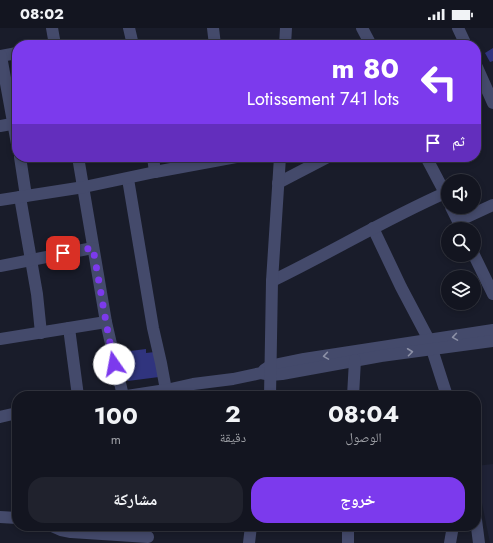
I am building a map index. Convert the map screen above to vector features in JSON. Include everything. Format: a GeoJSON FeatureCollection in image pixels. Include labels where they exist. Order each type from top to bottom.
{"type":"FeatureCollection","features":[{"type":"Feature","properties":{"kind":"street"},"geometry":{"type":"LineString","coordinates":[[52,28],[54,40]]}},
{"type":"Feature","properties":{"kind":"street"},"geometry":{"type":"LineString","coordinates":[[129,28],[132,40]]}},
{"type":"Feature","properties":{"kind":"street"},"geometry":{"type":"LineString","coordinates":[[213,28],[214,40]]}},
{"type":"Feature","properties":{"kind":"street"},"geometry":{"type":"LineString","coordinates":[[285,40],[286,28]]}},
{"type":"Feature","properties":{"kind":"street"},"geometry":{"type":"LineString","coordinates":[[362,28],[368,40]]}},
{"type":"Feature","properties":{"kind":"street"},"geometry":{"type":"LineString","coordinates":[[458,28],[464,40]]}},
{"type":"Feature","properties":{"kind":"street"},"geometry":{"type":"LineString","coordinates":[[12,54],[1,56],[12,109]]}},
{"type":"Feature","properties":{"kind":"street"},"geometry":{"type":"LineString","coordinates":[[484,77],[493,104]]}},
{"type":"Feature","properties":{"kind":"street"},"geometry":{"type":"LineString","coordinates":[[0,126],[12,124]]}},
{"type":"Feature","properties":{"kind":"street"},"geometry":{"type":"LineString","coordinates":[[20,162],[30,260],[37,294],[41,333]]}},
{"type":"Feature","properties":{"kind":"street"},"geometry":{"type":"LineString","coordinates":[[79,162],[106,322],[121,391]]}},
{"type":"Feature","properties":{"kind":"street"},"geometry":{"type":"LineString","coordinates":[[153,162],[155,172]]}},
{"type":"Feature","properties":{"kind":"street"},"geometry":{"type":"LineString","coordinates":[[0,200],[84,187],[209,162]]}},
{"type":"Feature","properties":{"kind":"street"},"geometry":{"type":"LineString","coordinates":[[269,391],[267,371],[280,162]]}},
{"type":"Feature","properties":{"kind":"street"},"geometry":{"type":"LineString","coordinates":[[278,183],[318,162]]}},
{"type":"Feature","properties":{"kind":"street"},"geometry":{"type":"LineString","coordinates":[[429,162],[441,186]]}},
{"type":"Feature","properties":{"kind":"street"},"geometry":{"type":"LineString","coordinates":[[128,179],[153,328],[162,363],[167,391]]}},
{"type":"Feature","properties":{"kind":"street"},"geometry":{"type":"LineString","coordinates":[[272,281],[312,262],[409,209],[441,198]]}},
{"type":"Feature","properties":{"kind":"street"},"geometry":{"type":"LineString","coordinates":[[465,222],[493,205]]}},
{"type":"Feature","properties":{"kind":"street"},"geometry":{"type":"LineString","coordinates":[[373,228],[401,287],[431,344],[445,391]]}},
{"type":"Feature","properties":{"kind":"street"},"geometry":{"type":"LineString","coordinates":[[0,266],[93,248]]}},
{"type":"Feature","properties":{"kind":"street"},"geometry":{"type":"LineString","coordinates":[[477,262],[493,294]]}},
{"type":"Feature","properties":{"kind":"street"},"geometry":{"type":"LineString","coordinates":[[0,339],[106,322]]}},
{"type":"Feature","properties":{"kind":"street"},"geometry":{"type":"LineString","coordinates":[[69,328],[77,391]]}},
{"type":"Feature","properties":{"kind":"street"},"geometry":{"type":"LineString","coordinates":[[267,371],[355,360],[493,330]]}},
{"type":"Feature","properties":{"kind":"street"},"geometry":{"type":"LineString","coordinates":[[173,391],[193,384],[233,379],[267,371],[304,359],[431,344],[493,341]]}},
{"type":"Feature","properties":{"kind":"street"},"geometry":{"type":"LineString","coordinates":[[353,391],[355,360]]}},
{"type":"Feature","properties":{"kind":"street"},"geometry":{"type":"LineString","coordinates":[[0,417],[12,414]]}},
{"type":"Feature","properties":{"kind":"street"},"geometry":{"type":"LineString","coordinates":[[0,517],[12,518]]}},
{"type":"Feature","properties":{"kind":"street"},"geometry":{"type":"LineString","coordinates":[[66,531],[147,535]]}},
{"type":"Feature","properties":{"kind":"street"},"geometry":{"type":"LineString","coordinates":[[249,543],[250,531]]}},
{"type":"Feature","properties":{"kind":"street"},"geometry":{"type":"LineString","coordinates":[[348,531],[348,543]]}},
{"type":"Feature","properties":{"kind":"street"},"geometry":{"type":"LineString","coordinates":[[450,543],[452,531]]}},
{"type":"Feature","properties":{"kind":"street"},"geometry":{"type":"LineString","coordinates":[[477,531],[479,543]]}},
{"type":"Feature","properties":{"kind":"shaded area"},"geometry":{"type":"Polygon","coordinates":[[[493,464],[493,543],[490,543],[481,498],[481,465],[493,464]]]}},
{"type":"Feature","properties":{"kind":"building"},"geometry":{"type":"Polygon","coordinates":[[[493,48],[493,61],[490,62],[485,53],[493,48]]]}},
{"type":"Feature","properties":{"kind":"building"},"geometry":{"type":"Polygon","coordinates":[[[146,349],[146,353],[155,352],[159,377],[128,381],[124,356],[131,355],[130,351],[146,349]]]}},
{"type":"Feature","properties":{"kind":"route"},"geometry":{"type":"LineString","coordinates":[[63,253],[93,248],[114,364]]}}]}
